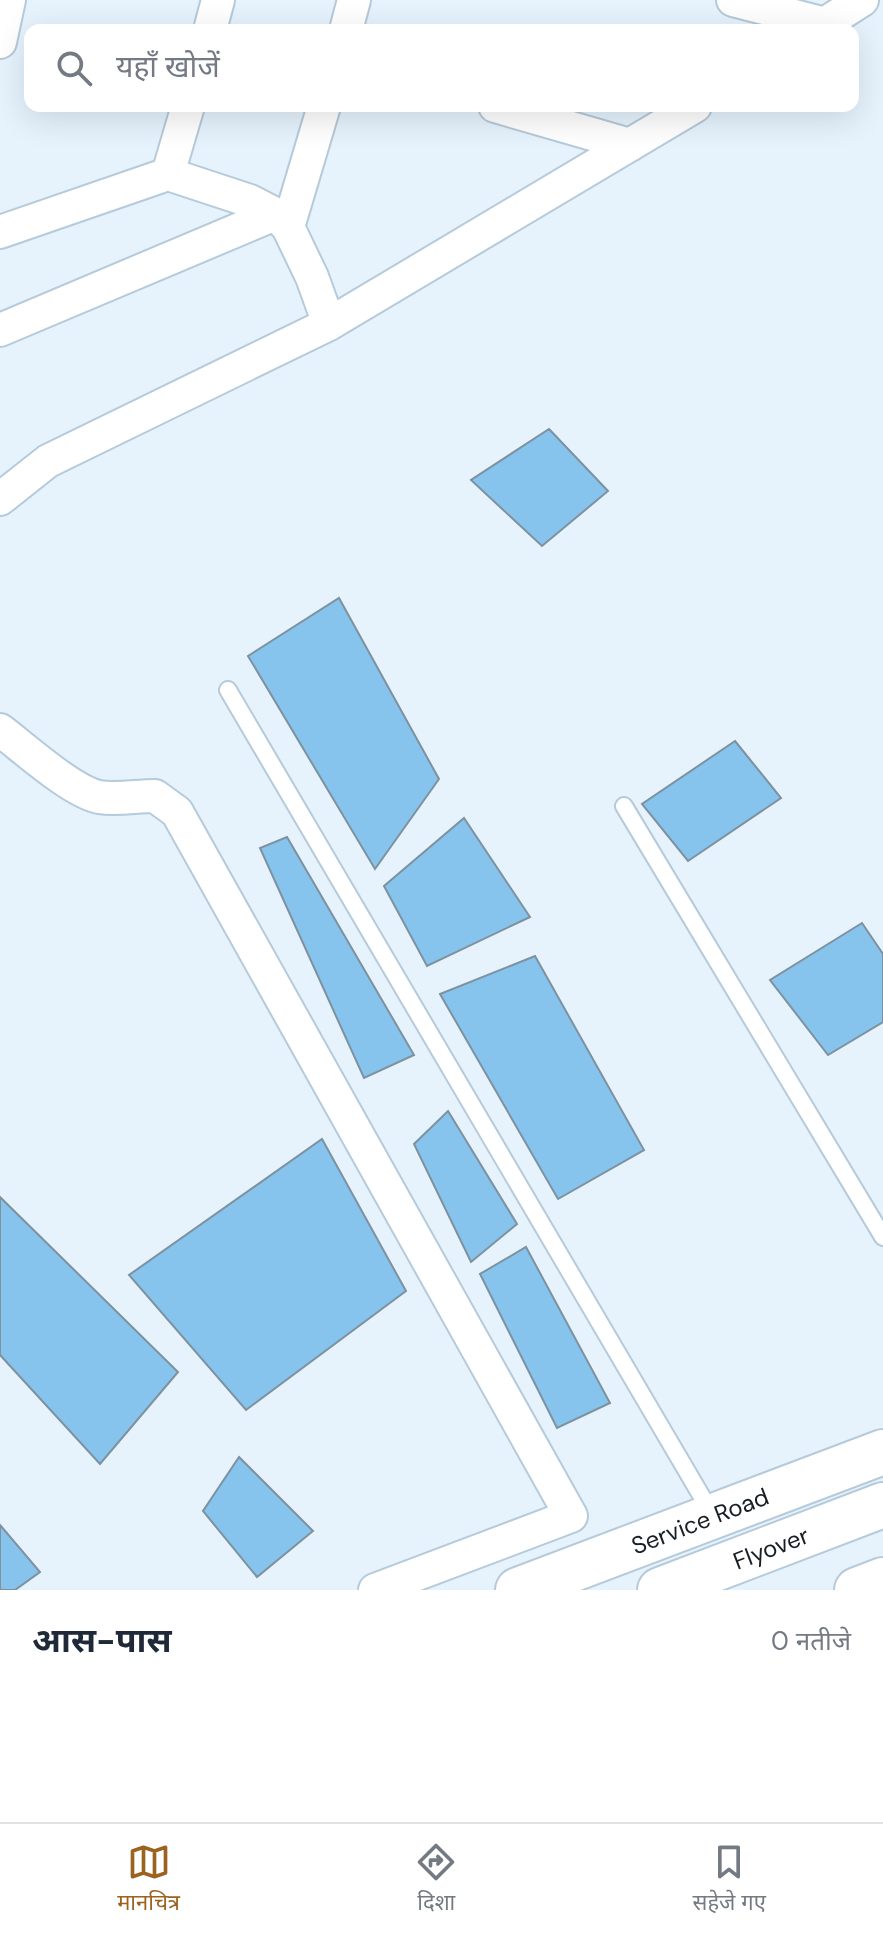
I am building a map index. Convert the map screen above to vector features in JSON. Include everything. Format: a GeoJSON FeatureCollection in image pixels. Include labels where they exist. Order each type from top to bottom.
{"type":"FeatureCollection","features":[{"type":"Feature","properties":{"kind":"main road","name":"Service Road"},"geometry":{"type":"LineString","coordinates":[[518,1590],[883,1452]]}},
{"type":"Feature","properties":{"kind":"main road","name":"Flyover"},"geometry":{"type":"LineString","coordinates":[[660,1590],[883,1505]]}},
{"type":"Feature","properties":{"kind":"main road"},"geometry":{"type":"LineString","coordinates":[[857,1590],[883,1580]]}},
{"type":"Feature","properties":{"kind":"street"},"geometry":{"type":"LineString","coordinates":[[0,42],[9,0]]}},
{"type":"Feature","properties":{"kind":"street"},"geometry":{"type":"LineString","coordinates":[[212,24],[218,0]]}},
{"type":"Feature","properties":{"kind":"street"},"geometry":{"type":"LineString","coordinates":[[348,24],[354,0]]}},
{"type":"Feature","properties":{"kind":"street"},"geometry":{"type":"LineString","coordinates":[[733,0],[810,24]]}},
{"type":"Feature","properties":{"kind":"street"},"geometry":{"type":"LineString","coordinates":[[825,24],[862,0]]}},
{"type":"Feature","properties":{"kind":"street"},"geometry":{"type":"LineString","coordinates":[[168,174],[186,112]]}},
{"type":"Feature","properties":{"kind":"street"},"geometry":{"type":"LineString","coordinates":[[0,330],[282,220],[322,112]]}},
{"type":"Feature","properties":{"kind":"street"},"geometry":{"type":"LineString","coordinates":[[516,112],[630,145]]}},
{"type":"Feature","properties":{"kind":"street"},"geometry":{"type":"LineString","coordinates":[[0,499],[48,461],[329,324],[685,112]]}},
{"type":"Feature","properties":{"kind":"street"},"geometry":{"type":"LineString","coordinates":[[0,232],[168,174],[250,201],[282,220],[312,277],[329,324]]}},
{"type":"Feature","properties":{"kind":"street"},"geometry":{"type":"LineString","coordinates":[[0,730],[77,787],[95,796],[113,799],[155,796],[177,812],[571,1516],[593,1562]]}},
{"type":"Feature","properties":{"kind":"street"},"geometry":{"type":"LineString","coordinates":[[375,1590],[571,1516]]}},
{"type":"Feature","properties":{"kind":"lane"},"geometry":{"type":"LineString","coordinates":[[228,690],[713,1515]]}},
{"type":"Feature","properties":{"kind":"lane"},"geometry":{"type":"LineString","coordinates":[[624,806],[883,1237]]}},
{"type":"Feature","properties":{"kind":"building"},"geometry":{"type":"Polygon","coordinates":[[[549,429],[608,491],[542,546],[471,480],[549,429]]]}},
{"type":"Feature","properties":{"kind":"building"},"geometry":{"type":"Polygon","coordinates":[[[339,598],[439,779],[375,869],[248,656],[339,598]]]}},
{"type":"Feature","properties":{"kind":"building"},"geometry":{"type":"Polygon","coordinates":[[[735,741],[781,798],[688,861],[642,804],[735,741]]]}},
{"type":"Feature","properties":{"kind":"building"},"geometry":{"type":"Polygon","coordinates":[[[464,818],[530,917],[427,966],[384,886],[464,818]]]}},
{"type":"Feature","properties":{"kind":"building"},"geometry":{"type":"Polygon","coordinates":[[[287,837],[414,1055],[364,1078],[260,848],[287,837]]]}},
{"type":"Feature","properties":{"kind":"building"},"geometry":{"type":"Polygon","coordinates":[[[862,923],[883,954],[883,1022],[828,1055],[770,980],[862,923]]]}},
{"type":"Feature","properties":{"kind":"building"},"geometry":{"type":"Polygon","coordinates":[[[535,956],[644,1150],[558,1199],[440,994],[535,956]]]}},
{"type":"Feature","properties":{"kind":"building"},"geometry":{"type":"Polygon","coordinates":[[[448,1111],[517,1224],[471,1262],[414,1144],[448,1111]]]}},
{"type":"Feature","properties":{"kind":"building"},"geometry":{"type":"Polygon","coordinates":[[[322,1139],[406,1291],[246,1410],[129,1275],[322,1139]]]}},
{"type":"Feature","properties":{"kind":"building"},"geometry":{"type":"Polygon","coordinates":[[[0,1197],[178,1372],[100,1464],[0,1355],[0,1197]]]}},
{"type":"Feature","properties":{"kind":"building"},"geometry":{"type":"Polygon","coordinates":[[[526,1247],[610,1403],[557,1428],[480,1274],[526,1247]]]}},
{"type":"Feature","properties":{"kind":"building"},"geometry":{"type":"Polygon","coordinates":[[[239,1457],[313,1531],[257,1577],[203,1511],[239,1457]]]}},
{"type":"Feature","properties":{"kind":"building"},"geometry":{"type":"Polygon","coordinates":[[[0,1525],[40,1572],[15,1590],[0,1590],[0,1525]]]}}]}
